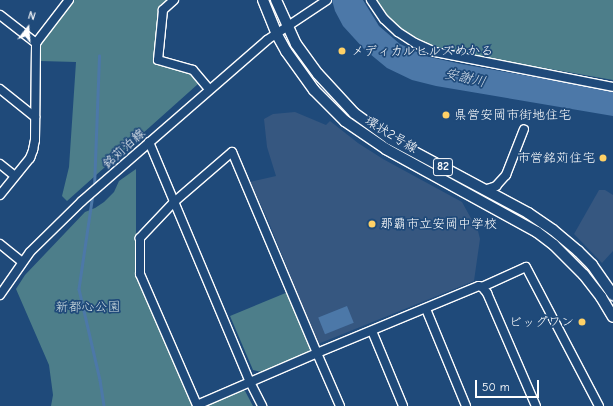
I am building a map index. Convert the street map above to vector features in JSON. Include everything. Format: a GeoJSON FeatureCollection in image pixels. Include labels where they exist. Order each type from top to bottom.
{"type":"FeatureCollection","features":[{"type":"Feature","properties":{"kind":"main road","name":"環状2号線"},"geometry":{"type":"LineString","coordinates":[[263,0],[276,33],[286,51],[314,90],[345,121],[386,148],[537,232],[554,245],[584,275],[613,316]]}},
{"type":"Feature","properties":{"kind":"main road","name":"環状2号線"},"geometry":{"type":"LineString","coordinates":[[276,0],[286,26],[296,44],[318,74],[354,113],[390,139],[528,213],[564,238],[592,265],[613,295]]}},
{"type":"Feature","properties":{"kind":"street"},"geometry":{"type":"LineString","coordinates":[[0,195],[30,158],[34,150],[36,43],[69,0]]}},
{"type":"Feature","properties":{"kind":"street"},"geometry":{"type":"LineString","coordinates":[[174,0],[162,10],[158,60],[192,70],[209,89]]}},
{"type":"Feature","properties":{"kind":"street"},"geometry":{"type":"LineString","coordinates":[[371,0],[384,19],[398,32],[415,43],[435,52],[613,87]]}},
{"type":"Feature","properties":{"kind":"street","name":"銘苅泊線"},"geometry":{"type":"LineString","coordinates":[[0,295],[22,262],[49,232],[82,201],[209,89],[276,33],[325,1]]}},
{"type":"Feature","properties":{"kind":"street"},"geometry":{"type":"LineString","coordinates":[[0,15],[36,43]]}},
{"type":"Feature","properties":{"kind":"street"},"geometry":{"type":"LineString","coordinates":[[0,89],[35,117]]}},
{"type":"Feature","properties":{"kind":"street"},"geometry":{"type":"LineString","coordinates":[[484,190],[496,186],[506,175],[524,129]]}},
{"type":"Feature","properties":{"kind":"street"},"geometry":{"type":"LineString","coordinates":[[149,142],[250,382],[262,406]]}},
{"type":"Feature","properties":{"kind":"street"},"geometry":{"type":"LineString","coordinates":[[340,406],[317,353],[232,152],[174,202],[140,238],[140,274],[197,405],[317,353],[526,267],[600,406]]}},
{"type":"Feature","properties":{"kind":"street"},"geometry":{"type":"LineString","coordinates":[[0,164],[15,176]]}},
{"type":"Feature","properties":{"kind":"street"},"geometry":{"type":"LineString","coordinates":[[0,244],[22,262]]}},
{"type":"Feature","properties":{"kind":"street"},"geometry":{"type":"LineString","coordinates":[[482,286],[487,293],[536,406]]}},
{"type":"Feature","properties":{"kind":"street"},"geometry":{"type":"LineString","coordinates":[[426,309],[466,406]]}},
{"type":"Feature","properties":{"kind":"street"},"geometry":{"type":"LineString","coordinates":[[372,331],[403,406]]}},
{"type":"Feature","properties":{"kind":"shaded area","name":"那覇市立安岡中学校"},"geometry":{"type":"Polygon","coordinates":[[[295,112],[326,125],[330,121],[358,143],[383,159],[462,202],[478,231],[480,239],[474,281],[318,344],[267,218],[250,182],[276,176],[267,147],[264,119],[273,114],[295,112]]]}},
{"type":"Feature","properties":{"kind":"shaded area"},"geometry":{"type":"Polygon","coordinates":[[[599,190],[605,190],[613,195],[613,251],[602,263],[574,234],[599,190]]]}},
{"type":"Feature","properties":{"kind":"green space"},"geometry":{"type":"Polygon","coordinates":[[[72,0],[168,0],[159,8],[154,62],[193,74],[198,84],[67,201],[62,196],[69,167],[76,62],[40,61],[40,45],[72,0]]]}},
{"type":"Feature","properties":{"kind":"green space"},"geometry":{"type":"Polygon","coordinates":[[[374,0],[613,0],[613,80],[435,49],[412,39],[391,24],[374,0]]]}},
{"type":"Feature","properties":{"kind":"green space","name":"新都心公園"},"geometry":{"type":"Polygon","coordinates":[[[136,169],[136,269],[194,406],[51,406],[53,395],[49,365],[16,289],[25,275],[85,212],[104,202],[114,192],[119,181],[136,169]]]}},
{"type":"Feature","properties":{"kind":"green space"},"geometry":{"type":"Polygon","coordinates":[[[288,292],[311,346],[308,353],[262,372],[253,370],[230,316],[288,292]]]}},
{"type":"Feature","properties":{"kind":"green space"},"geometry":{"type":"Polygon","coordinates":[[[242,390],[245,391],[253,406],[203,406],[242,390]]]}},
{"type":"Feature","properties":{"kind":"water","name":"安謝川"},"geometry":{"type":"Polygon","coordinates":[[[332,0],[363,0],[379,26],[400,44],[425,56],[461,64],[613,91],[613,116],[436,86],[412,80],[387,68],[364,49],[343,26],[335,11],[332,0]]]}},
{"type":"Feature","properties":{"kind":"water"},"geometry":{"type":"Polygon","coordinates":[[[347,306],[354,323],[325,334],[318,318],[347,306]]]}},
{"type":"Feature","properties":{"kind":"waterway"},"geometry":{"type":"LineString","coordinates":[[94,187],[99,56]]}},
{"type":"Feature","properties":{"kind":"waterway"},"geometry":{"type":"LineString","coordinates":[[93,194],[79,289],[100,380],[104,406]]}},
{"type":"Feature","properties":{"kind":"place","name":"メディカルヒルズめかる"},"geometry":{"type":"Point","coordinates":[342,51]}},
{"type":"Feature","properties":{"kind":"place","name":"県営安岡市街地住宅"},"geometry":{"type":"Point","coordinates":[446,115]}},
{"type":"Feature","properties":{"kind":"place","name":"市営銘苅住宅"},"geometry":{"type":"Point","coordinates":[603,158]}},
{"type":"Feature","properties":{"kind":"place","name":"那覇市立安岡中学校"},"geometry":{"type":"Point","coordinates":[372,224]}},
{"type":"Feature","properties":{"kind":"place","name":"ビッグワン"},"geometry":{"type":"Point","coordinates":[582,322]}}]}
